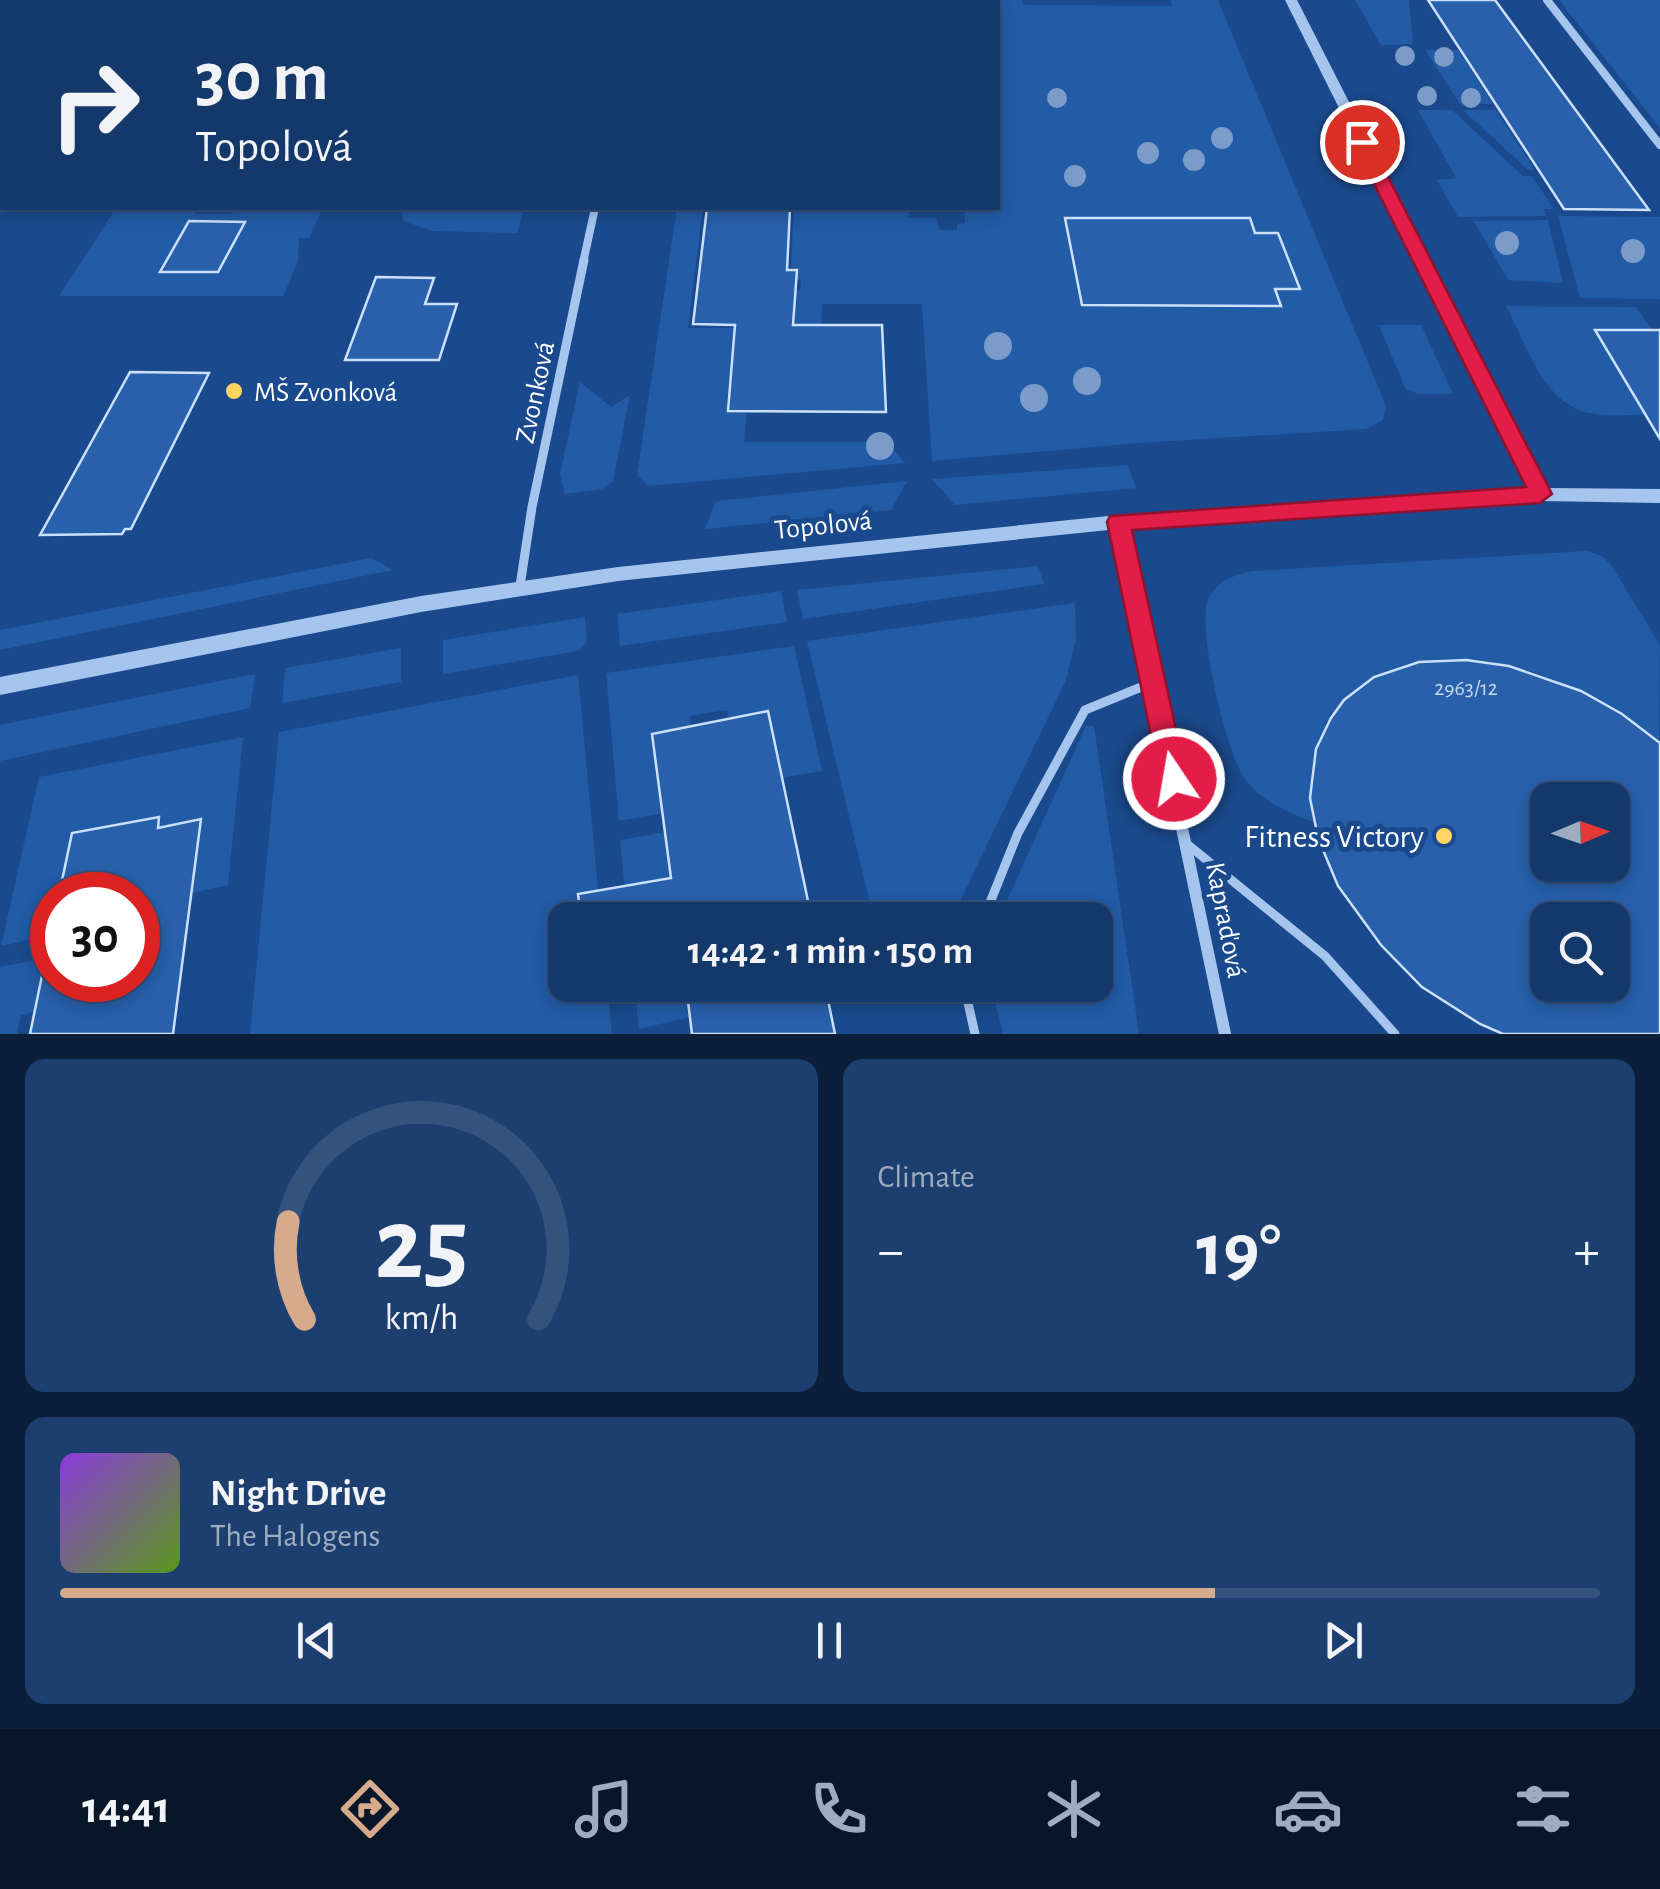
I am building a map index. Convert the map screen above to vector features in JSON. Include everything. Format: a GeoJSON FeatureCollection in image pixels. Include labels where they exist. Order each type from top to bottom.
{"type":"FeatureCollection","features":[{"type":"Feature","properties":{"kind":"street"},"geometry":{"type":"LineString","coordinates":[[1290,0],[1540,494]]}},
{"type":"Feature","properties":{"kind":"street"},"geometry":{"type":"LineString","coordinates":[[1546,0],[1660,146]]}},
{"type":"Feature","properties":{"kind":"street","name":"Zvonková"},"geometry":{"type":"LineString","coordinates":[[520,586],[532,507],[595,210]]}},
{"type":"Feature","properties":{"kind":"street","name":"Topolová"},"geometry":{"type":"LineString","coordinates":[[0,686],[520,586],[1118,522],[1540,494],[1660,496]]}},
{"type":"Feature","properties":{"kind":"street","name":"Kapraďová"},"geometry":{"type":"LineString","coordinates":[[1118,522],[1224,1034]]}},
{"type":"Feature","properties":{"kind":"lane"},"geometry":{"type":"LineString","coordinates":[[990,902],[1018,833],[1084,710],[1154,682]]}},
{"type":"Feature","properties":{"kind":"lane"},"geometry":{"type":"LineString","coordinates":[[1187,844],[1325,956],[1395,1034]]}},
{"type":"Feature","properties":{"kind":"lane"},"geometry":{"type":"LineString","coordinates":[[968,1002],[976,1034]]}},
{"type":"Feature","properties":{"kind":"shaded area"},"geometry":{"type":"Polygon","coordinates":[[[1000,0],[1022,0],[1024,5],[1172,6],[1171,0],[1218,0],[1386,406],[1383,420],[1366,429],[932,461],[922,304],[822,304],[821,325],[788,325],[790,291],[800,291],[801,280],[797,279],[797,271],[801,270],[791,267],[794,210],[908,210],[909,218],[937,218],[939,230],[957,230],[957,224],[965,223],[964,210],[1000,210],[1000,0]],[[1065,218],[1082,304],[1280,306],[1275,289],[1299,288],[1255,233],[1250,218],[1065,218]]]}},
{"type":"Feature","properties":{"kind":"shaded area"},"geometry":{"type":"Polygon","coordinates":[[[1355,0],[1409,0],[1413,44],[1381,45],[1355,0]]]}},
{"type":"Feature","properties":{"kind":"shaded area"},"geometry":{"type":"Polygon","coordinates":[[[1559,0],[1660,0],[1660,128],[1559,0]]]}},
{"type":"Feature","properties":{"kind":"shaded area"},"geometry":{"type":"Polygon","coordinates":[[[1425,50],[1458,50],[1493,104],[1460,104],[1425,50]]]}},
{"type":"Feature","properties":{"kind":"shaded area"},"geometry":{"type":"Polygon","coordinates":[[[1418,110],[1452,110],[1523,176],[1532,176],[1554,209],[1544,209],[1546,216],[1458,217],[1437,180],[1456,178],[1418,110]]]}},
{"type":"Feature","properties":{"kind":"shaded area"},"geometry":{"type":"Polygon","coordinates":[[[1463,110],[1496,110],[1535,170],[1528,170],[1463,110]]]}},
{"type":"Feature","properties":{"kind":"shaded area"},"geometry":{"type":"Polygon","coordinates":[[[115,210],[232,214],[235,210],[322,210],[309,238],[299,238],[298,261],[283,296],[59,296],[115,210]],[[189,222],[161,272],[218,272],[244,222],[189,222]]]}},
{"type":"Feature","properties":{"kind":"shaded area"},"geometry":{"type":"Polygon","coordinates":[[[401,210],[524,210],[517,233],[433,231],[403,221],[401,210]]]}},
{"type":"Feature","properties":{"kind":"shaded area"},"geometry":{"type":"Polygon","coordinates":[[[677,210],[703,210],[688,328],[735,328],[728,410],[747,411],[744,442],[876,442],[892,448],[905,463],[648,486],[637,475],[677,210]]]}},
{"type":"Feature","properties":{"kind":"shaded area"},"geometry":{"type":"Polygon","coordinates":[[[1558,216],[1660,217],[1660,299],[1580,298],[1558,216]]]}},
{"type":"Feature","properties":{"kind":"shaded area"},"geometry":{"type":"Polygon","coordinates":[[[1548,220],[1563,283],[1508,280],[1474,221],[1548,220]]]}},
{"type":"Feature","properties":{"kind":"shaded area"},"geometry":{"type":"Polygon","coordinates":[[[1506,306],[1636,307],[1652,330],[1595,331],[1633,394],[1660,395],[1660,414],[1589,413],[1559,398],[1538,370],[1506,306]]]}},
{"type":"Feature","properties":{"kind":"shaded area"},"geometry":{"type":"Polygon","coordinates":[[[1379,325],[1421,325],[1453,394],[1418,394],[1405,388],[1379,325]]]}},
{"type":"Feature","properties":{"kind":"shaded area"},"geometry":{"type":"Polygon","coordinates":[[[580,382],[611,407],[630,395],[613,481],[602,489],[565,494],[560,474],[580,382]]]}},
{"type":"Feature","properties":{"kind":"shaded area"},"geometry":{"type":"Polygon","coordinates":[[[1128,465],[1136,488],[955,505],[932,479],[1128,465]]]}},
{"type":"Feature","properties":{"kind":"shaded area"},"geometry":{"type":"Polygon","coordinates":[[[907,481],[891,510],[705,529],[716,501],[907,481]]]}},
{"type":"Feature","properties":{"kind":"shaded area"},"geometry":{"type":"Polygon","coordinates":[[[1588,551],[1602,556],[1612,566],[1660,645],[1659,743],[1565,685],[1496,662],[1460,659],[1424,662],[1388,672],[1328,715],[1331,718],[1324,723],[1313,773],[1313,822],[1266,799],[1243,776],[1221,715],[1206,632],[1209,597],[1222,582],[1253,571],[1588,551]]]}},
{"type":"Feature","properties":{"kind":"shaded area"},"geometry":{"type":"Polygon","coordinates":[[[371,558],[393,570],[0,650],[0,630],[371,558]]]}},
{"type":"Feature","properties":{"kind":"shaded area"},"geometry":{"type":"Polygon","coordinates":[[[1038,566],[1044,584],[803,619],[797,590],[1038,566]]]}},
{"type":"Feature","properties":{"kind":"shaded area"},"geometry":{"type":"Polygon","coordinates":[[[781,591],[787,622],[620,646],[617,614],[781,591]]]}},
{"type":"Feature","properties":{"kind":"shaded area"},"geometry":{"type":"Polygon","coordinates":[[[1075,603],[1076,639],[1066,680],[960,902],[870,902],[807,641],[1075,603]]]}},
{"type":"Feature","properties":{"kind":"shaded area"},"geometry":{"type":"Polygon","coordinates":[[[585,617],[587,643],[578,651],[443,674],[443,640],[585,617]]]}},
{"type":"Feature","properties":{"kind":"shaded area"},"geometry":{"type":"Polygon","coordinates":[[[794,646],[822,771],[781,778],[767,712],[729,719],[727,710],[690,716],[691,726],[663,813],[619,821],[606,673],[794,646]]]}},
{"type":"Feature","properties":{"kind":"shaded area"},"geometry":{"type":"Polygon","coordinates":[[[401,648],[401,682],[282,703],[285,668],[401,648]]]}},
{"type":"Feature","properties":{"kind":"shaded area"},"geometry":{"type":"Polygon","coordinates":[[[255,674],[250,708],[0,761],[0,725],[255,674]]]}},
{"type":"Feature","properties":{"kind":"shaded area"},"geometry":{"type":"Polygon","coordinates":[[[578,675],[599,902],[548,902],[548,1002],[609,1002],[612,1034],[250,1034],[279,732],[578,675]]]}},
{"type":"Feature","properties":{"kind":"shaded area"},"geometry":{"type":"Polygon","coordinates":[[[1086,726],[1094,726],[1139,1034],[1003,1034],[995,1002],[1113,1002],[1113,902],[1006,902],[1086,726]]]}},
{"type":"Feature","properties":{"kind":"shaded area"},"geometry":{"type":"Polygon","coordinates":[[[243,737],[228,885],[192,893],[201,820],[158,828],[158,817],[88,872],[30,872],[30,940],[1,946],[39,777],[243,737]]]}},
{"type":"Feature","properties":{"kind":"shaded area"},"geometry":{"type":"Polygon","coordinates":[[[665,832],[671,878],[660,880],[642,902],[626,902],[620,840],[665,832]]]}},
{"type":"Feature","properties":{"kind":"shaded area"},"geometry":{"type":"Polygon","coordinates":[[[30,961],[30,1002],[37,1002],[35,1012],[21,1015],[17,1034],[0,1034],[0,967],[30,961]]]}},
{"type":"Feature","properties":{"kind":"shaded area"},"geometry":{"type":"Polygon","coordinates":[[[636,1002],[688,1002],[690,1017],[639,1029],[636,1002]]]}},
{"type":"Feature","properties":{"kind":"building"},"geometry":{"type":"Polygon","coordinates":[[[1428,0],[1495,0],[1649,210],[1564,209],[1428,0]]]}},
{"type":"Feature","properties":{"kind":"building"},"geometry":{"type":"Polygon","coordinates":[[[707,210],[790,210],[787,270],[797,270],[793,325],[882,325],[886,412],[728,411],[735,325],[693,324],[707,210]]]}},
{"type":"Feature","properties":{"kind":"building"},"geometry":{"type":"Polygon","coordinates":[[[1065,218],[1250,218],[1255,233],[1278,233],[1300,289],[1275,289],[1281,306],[1082,305],[1065,218]]]}},
{"type":"Feature","properties":{"kind":"building"},"geometry":{"type":"Polygon","coordinates":[[[189,221],[245,222],[218,272],[160,272],[189,221]]]}},
{"type":"Feature","properties":{"kind":"building"},"geometry":{"type":"Polygon","coordinates":[[[376,277],[434,278],[425,304],[457,304],[439,360],[345,360],[376,277]]]}},
{"type":"Feature","properties":{"kind":"building"},"geometry":{"type":"Polygon","coordinates":[[[1595,330],[1660,330],[1660,439],[1595,330]]]}},
{"type":"Feature","properties":{"kind":"building"},"geometry":{"type":"Polygon","coordinates":[[[130,372],[209,373],[131,529],[122,534],[40,535],[130,372]]]}},
{"type":"Feature","properties":{"kind":"building","name":"Fitness Victory"},"geometry":{"type":"Polygon","coordinates":[[[1466,660],[1509,666],[1581,691],[1622,714],[1660,743],[1660,1034],[1503,1034],[1422,987],[1381,945],[1338,886],[1318,838],[1310,798],[1316,749],[1331,718],[1344,700],[1374,677],[1419,662],[1466,660]]]}},
{"type":"Feature","properties":{"kind":"building"},"geometry":{"type":"Polygon","coordinates":[[[768,711],[808,902],[579,902],[578,894],[671,878],[652,734],[768,711]]]}},
{"type":"Feature","properties":{"kind":"building"},"geometry":{"type":"Polygon","coordinates":[[[159,817],[158,828],[201,819],[173,1034],[30,1034],[37,1002],[160,1002],[160,872],[64,872],[72,833],[159,817]]]}},
{"type":"Feature","properties":{"kind":"building"},"geometry":{"type":"Polygon","coordinates":[[[688,1002],[828,1002],[835,1034],[692,1034],[688,1002]]]}},
{"type":"Feature","properties":{"kind":"place","name":"MŠ Zvonková"},"geometry":{"type":"Point","coordinates":[234,391]}},
{"type":"Feature","properties":{"kind":"place","name":"Fitness Victory"},"geometry":{"type":"Point","coordinates":[1444,836]}},
{"type":"Feature","properties":{"kind":"route"},"geometry":{"type":"LineString","coordinates":[[1174,779],[1118,522],[1540,494],[1362,142]]}}]}
